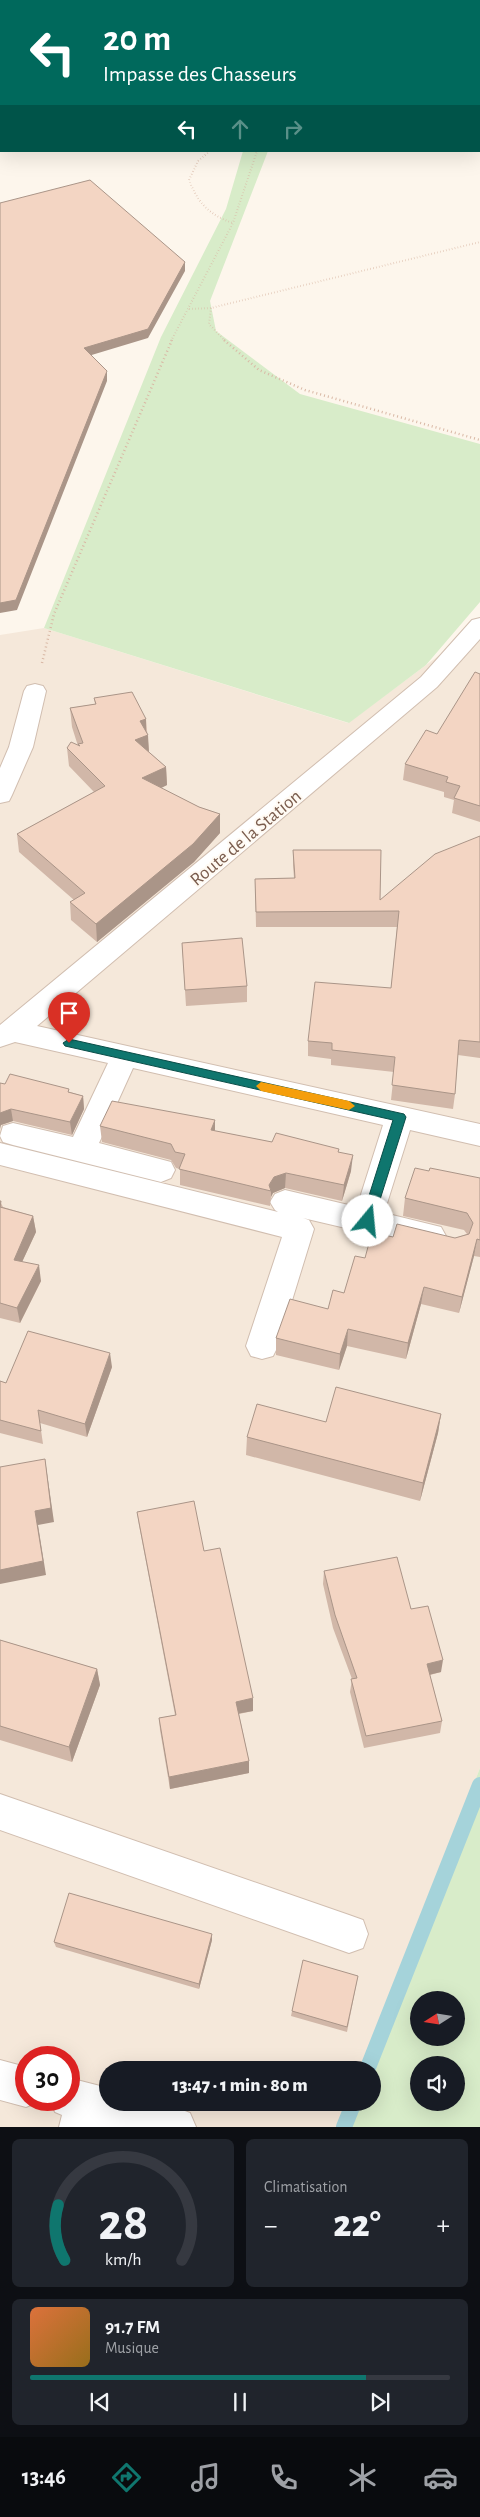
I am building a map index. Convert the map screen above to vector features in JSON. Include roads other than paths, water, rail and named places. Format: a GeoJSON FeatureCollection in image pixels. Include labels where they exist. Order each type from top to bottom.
{"type":"FeatureCollection","features":[{"type":"Feature","properties":{"kind":"street","name":"Route de la Station"},"geometry":{"type":"LineString","coordinates":[[7,1034],[429,682],[480,626]]}},
{"type":"Feature","properties":{"kind":"street"},"geometry":{"type":"LineString","coordinates":[[0,795],[21,747],[35,690]]}},
{"type":"Feature","properties":{"kind":"street"},"geometry":{"type":"LineString","coordinates":[[7,1034],[125,1056],[480,1135]]}},
{"type":"Feature","properties":{"kind":"street"},"geometry":{"type":"LineString","coordinates":[[81,1151],[125,1056]]}},
{"type":"Feature","properties":{"kind":"street"},"geometry":{"type":"LineString","coordinates":[[368,1221],[400,1117]]}},
{"type":"Feature","properties":{"kind":"street"},"geometry":{"type":"LineString","coordinates":[[6,1144],[81,1151],[161,1170]]}},
{"type":"Feature","properties":{"kind":"street"},"geometry":{"type":"LineString","coordinates":[[6,1144],[299,1229],[262,1346]]}},
{"type":"Feature","properties":{"kind":"street"},"geometry":{"type":"LineString","coordinates":[[284,1202],[453,1241]]}},
{"type":"Feature","properties":{"kind":"street"},"geometry":{"type":"LineString","coordinates":[[0,1812],[349,1934]]}},
{"type":"Feature","properties":{"kind":"street"},"geometry":{"type":"LineString","coordinates":[[0,2080],[15,2084]]}},
{"type":"Feature","properties":{"kind":"street"},"geometry":{"type":"LineString","coordinates":[[80,2109],[176,2127]]}},
{"type":"Feature","properties":{"kind":"waterway"},"geometry":{"type":"LineString","coordinates":[[371,2061],[480,1785]]}},
{"type":"Feature","properties":{"kind":"waterway"},"geometry":{"type":"LineString","coordinates":[[344,2127],[350,2111]]}}]}
